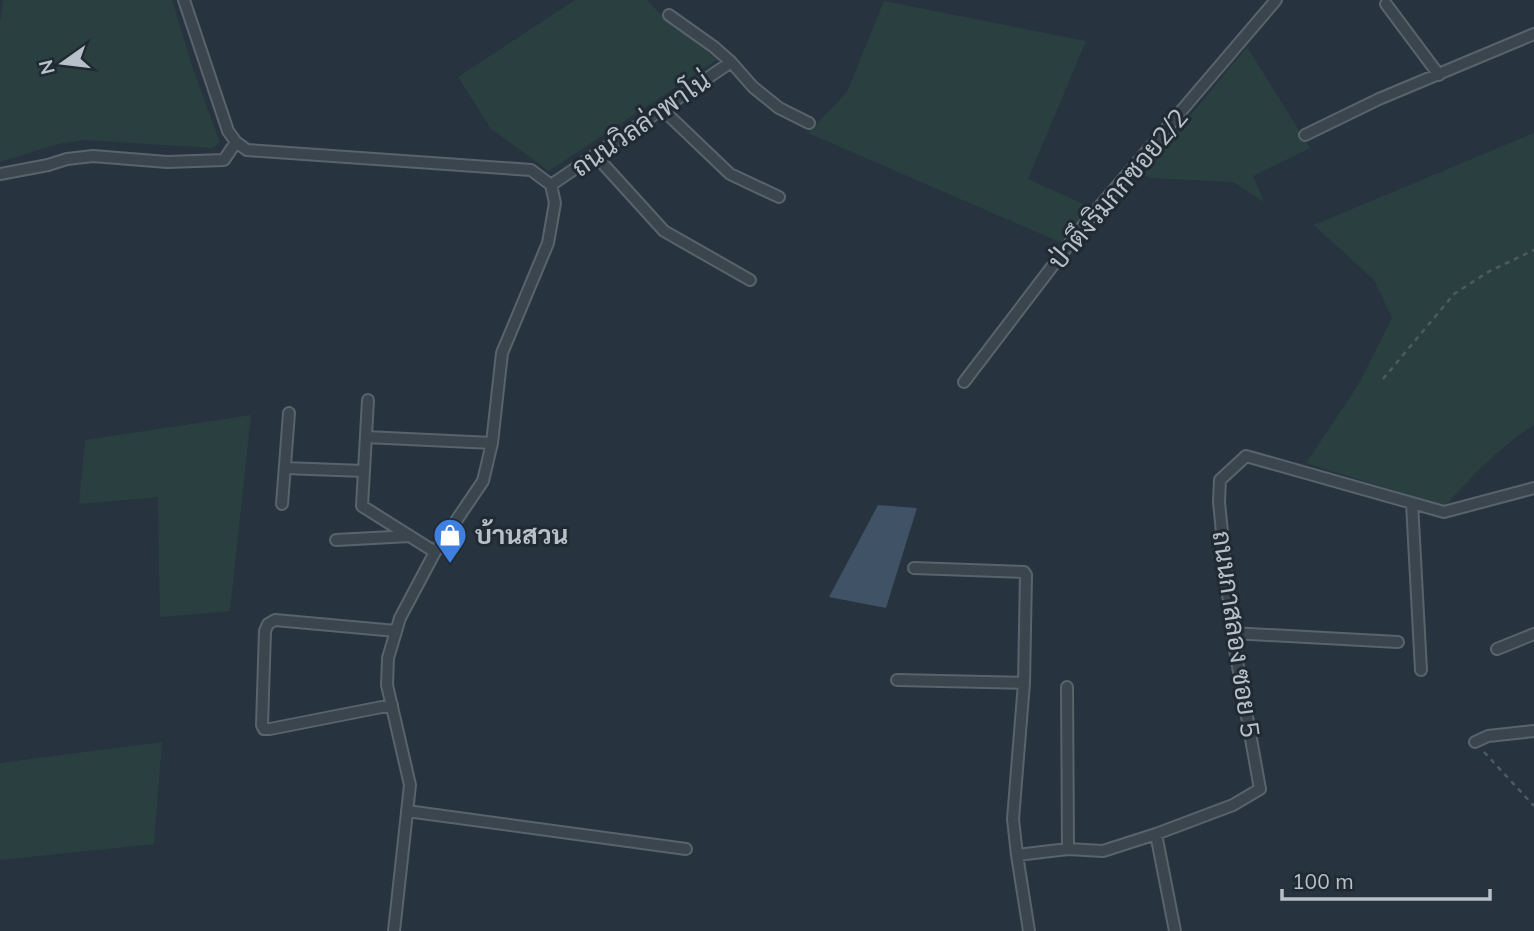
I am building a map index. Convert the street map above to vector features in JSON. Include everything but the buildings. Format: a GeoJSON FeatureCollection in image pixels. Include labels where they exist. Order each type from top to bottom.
{"type":"FeatureCollection","features":[{"type":"Feature","properties":{"kind":"street"},"geometry":{"type":"LineString","coordinates":[[184,0],[228,131],[236,142],[247,150],[531,170],[551,186],[555,203],[548,243],[502,353],[492,443],[483,481],[435,552],[400,618],[388,658],[387,685],[410,785],[394,931]]}},
{"type":"Feature","properties":{"kind":"street","name":"ป่าตึงริมกกซอย2/2"},"geometry":{"type":"LineString","coordinates":[[964,382],[1083,226],[1276,0]]}},
{"type":"Feature","properties":{"kind":"street"},"geometry":{"type":"LineString","coordinates":[[1386,4],[1439,75]]}},
{"type":"Feature","properties":{"kind":"street"},"geometry":{"type":"LineString","coordinates":[[669,15],[732,62],[753,87],[779,108],[809,123]]}},
{"type":"Feature","properties":{"kind":"street"},"geometry":{"type":"LineString","coordinates":[[1305,135],[1379,99],[1534,34]]}},
{"type":"Feature","properties":{"kind":"street","name":"ถนนวิลล่าพาโน่"},"geometry":{"type":"LineString","coordinates":[[551,186],[732,62]]}},
{"type":"Feature","properties":{"kind":"street"},"geometry":{"type":"LineString","coordinates":[[662,109],[730,174],[779,197]]}},
{"type":"Feature","properties":{"kind":"street"},"geometry":{"type":"LineString","coordinates":[[0,174],[93,156],[167,162],[223,160],[236,142]]}},
{"type":"Feature","properties":{"kind":"street"},"geometry":{"type":"LineString","coordinates":[[595,155],[664,231],[750,281]]}},
{"type":"Feature","properties":{"kind":"street"},"geometry":{"type":"LineString","coordinates":[[368,400],[362,506],[435,552]]}},
{"type":"Feature","properties":{"kind":"street"},"geometry":{"type":"LineString","coordinates":[[282,505],[289,413]]}},
{"type":"Feature","properties":{"kind":"street"},"geometry":{"type":"LineString","coordinates":[[366,437],[492,443]]}},
{"type":"Feature","properties":{"kind":"street","name":"ถนนกาสลอง ซอย 5"},"geometry":{"type":"LineString","coordinates":[[1017,855],[1068,849],[1103,851],[1233,804],[1260,789],[1232,633],[1219,502],[1220,480],[1246,456],[1444,512],[1534,488]]}},
{"type":"Feature","properties":{"kind":"street"},"geometry":{"type":"LineString","coordinates":[[285,468],[364,471]]}},
{"type":"Feature","properties":{"kind":"street"},"geometry":{"type":"LineString","coordinates":[[1412,503],[1422,670]]}},
{"type":"Feature","properties":{"kind":"street"},"geometry":{"type":"LineString","coordinates":[[336,540],[410,536]]}},
{"type":"Feature","properties":{"kind":"street"},"geometry":{"type":"LineString","coordinates":[[914,568],[1024,572],[1026,575],[1024,683],[1013,819],[1030,931]]}},
{"type":"Feature","properties":{"kind":"street"},"geometry":{"type":"LineString","coordinates":[[392,705],[270,729],[264,729],[262,725],[265,631],[268,624],[275,620],[396,631]]}},
{"type":"Feature","properties":{"kind":"street"},"geometry":{"type":"LineString","coordinates":[[1232,633],[1398,642]]}},
{"type":"Feature","properties":{"kind":"street"},"geometry":{"type":"LineString","coordinates":[[1497,649],[1534,634]]}},
{"type":"Feature","properties":{"kind":"street"},"geometry":{"type":"LineString","coordinates":[[897,680],[1024,683]]}},
{"type":"Feature","properties":{"kind":"street"},"geometry":{"type":"LineString","coordinates":[[1067,687],[1068,849]]}},
{"type":"Feature","properties":{"kind":"street"},"geometry":{"type":"LineString","coordinates":[[1475,742],[1488,736],[1534,731]]}},
{"type":"Feature","properties":{"kind":"street"},"geometry":{"type":"LineString","coordinates":[[407,811],[686,849]]}},
{"type":"Feature","properties":{"kind":"street"},"geometry":{"type":"LineString","coordinates":[[1156,834],[1175,931]]}},
{"type":"Feature","properties":{"kind":"path"},"geometry":{"type":"LineString","coordinates":[[1383,379],[1454,294],[1488,272],[1534,250]]}},
{"type":"Feature","properties":{"kind":"path"},"geometry":{"type":"LineString","coordinates":[[1475,742],[1534,806]]}},
{"type":"Feature","properties":{"kind":"green space"},"geometry":{"type":"Polygon","coordinates":[[[3,0],[172,0],[193,69],[220,142],[213,148],[85,140],[58,144],[0,162],[0,23],[3,0]]]}},
{"type":"Feature","properties":{"kind":"green space"},"geometry":{"type":"Polygon","coordinates":[[[575,0],[647,0],[662,16],[718,59],[549,171],[491,129],[458,77],[575,0]]]}},
{"type":"Feature","properties":{"kind":"green space"},"geometry":{"type":"Polygon","coordinates":[[[884,1],[1086,41],[1028,179],[1092,208],[1062,243],[808,133],[847,92],[884,1]]]}},
{"type":"Feature","properties":{"kind":"green space"},"geometry":{"type":"Polygon","coordinates":[[[1247,47],[1310,148],[1253,176],[1264,202],[1233,182],[1149,178],[1142,174],[1247,47]]]}},
{"type":"Feature","properties":{"kind":"green space"},"geometry":{"type":"Polygon","coordinates":[[[1534,133],[1534,425],[1498,452],[1445,506],[1306,463],[1357,387],[1392,318],[1374,280],[1314,225],[1534,133]]]}},
{"type":"Feature","properties":{"kind":"green space"},"geometry":{"type":"Polygon","coordinates":[[[251,415],[230,611],[160,617],[158,497],[79,504],[85,440],[251,415]]]}},
{"type":"Feature","properties":{"kind":"green space"},"geometry":{"type":"Polygon","coordinates":[[[162,742],[154,844],[0,860],[0,763],[162,742]]]}},
{"type":"Feature","properties":{"kind":"water"},"geometry":{"type":"Polygon","coordinates":[[[878,505],[917,508],[886,608],[829,597],[878,505]]]}},
{"type":"Feature","properties":{"kind":"place","name":"บ้านสวน"},"geometry":{"type":"Point","coordinates":[450,565]}}]}
